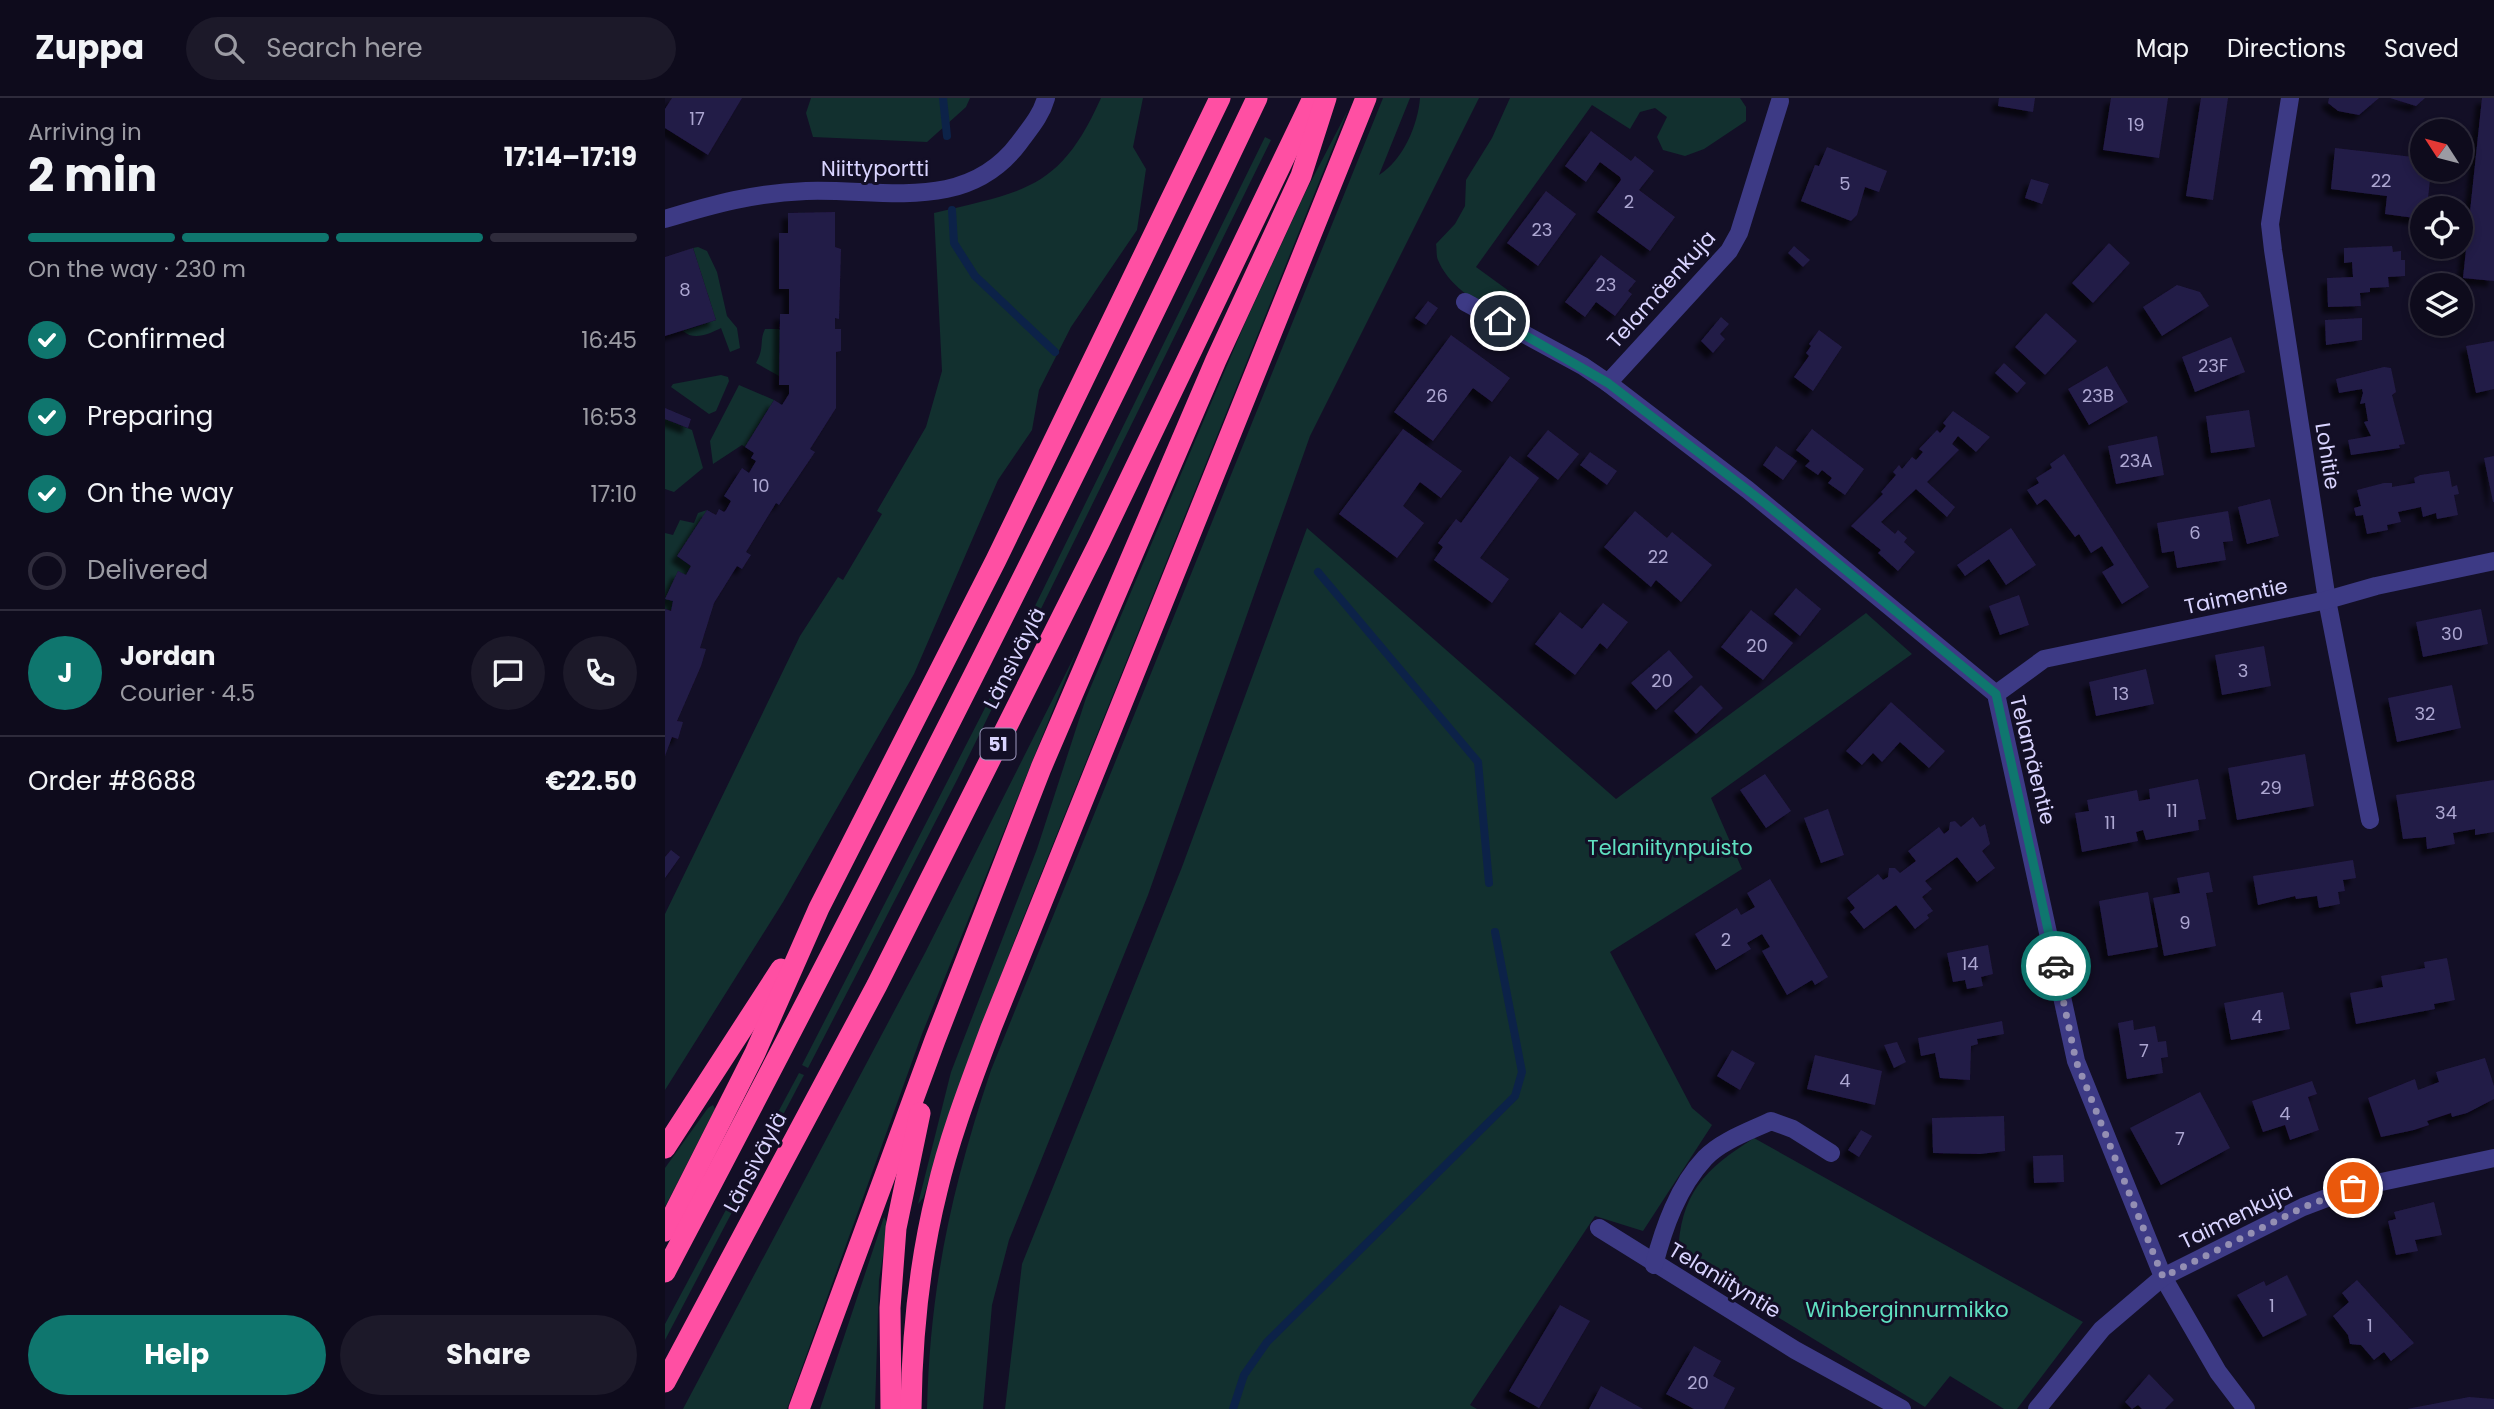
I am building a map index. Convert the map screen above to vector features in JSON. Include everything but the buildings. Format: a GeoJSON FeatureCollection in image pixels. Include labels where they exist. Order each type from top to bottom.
{"type":"FeatureCollection","features":[{"type":"Feature","properties":{"kind":"highway"},"geometry":{"type":"LineString","coordinates":[[665,1231],[755,1053],[819,908],[996,560],[1220,98]]}},
{"type":"Feature","properties":{"kind":"highway","name":"Länsiväylä"},"geometry":{"type":"LineString","coordinates":[[665,1272],[849,924],[1025,575],[1257,98]]}},
{"type":"Feature","properties":{"kind":"highway","name":"Länsiväylä"},"geometry":{"type":"LineString","coordinates":[[665,1382],[877,985],[1099,543],[1313,98]]}},
{"type":"Feature","properties":{"kind":"highway"},"geometry":{"type":"LineString","coordinates":[[799,1409],[935,1040],[1041,768],[1216,360],[1301,176],[1326,98]]}},
{"type":"Feature","properties":{"kind":"highway"},"geometry":{"type":"LineString","coordinates":[[911,1409],[912,1342],[921,1268],[937,1191],[957,1122],[991,1028],[1366,98]]}},
{"type":"Feature","properties":{"kind":"highway"},"geometry":{"type":"LineString","coordinates":[[665,1148],[819,908]]}},
{"type":"Feature","properties":{"kind":"highway"},"geometry":{"type":"LineString","coordinates":[[891,1409],[890,1308],[895,1228],[935,1040]]}},
{"type":"Feature","properties":{"kind":"street","name":"Niittyportti"},"geometry":{"type":"LineString","coordinates":[[665,219],[738,197],[807,191],[936,192],[975,181],[1004,163],[1042,113],[1046,98]]}},
{"type":"Feature","properties":{"kind":"street","name":"Lohitie"},"geometry":{"type":"LineString","coordinates":[[2290,98],[2270,225],[2327,600],[2370,820]]}},
{"type":"Feature","properties":{"kind":"street","name":"Telamäenkuja"},"geometry":{"type":"LineString","coordinates":[[1608,383],[1729,251],[1739,233],[1780,101]]}},
{"type":"Feature","properties":{"kind":"street","name":"Telamäentie"},"geometry":{"type":"LineString","coordinates":[[1465,302],[1583,366],[1608,383],[1748,490],[1996,694],[2076,1061],[2163,1277],[2218,1372],[2246,1409]]}},
{"type":"Feature","properties":{"kind":"street","name":"Taimentie"},"geometry":{"type":"LineString","coordinates":[[1996,694],[2044,659],[2327,600],[2376,586],[2494,561]]}},
{"type":"Feature","properties":{"kind":"street"},"geometry":{"type":"LineString","coordinates":[[1654,1265],[1663,1232],[1684,1185],[1706,1156],[1771,1121],[1793,1129],[1831,1153]]}},
{"type":"Feature","properties":{"kind":"street","name":"Taimenkuja"},"geometry":{"type":"LineString","coordinates":[[2163,1277],[2304,1207],[2353,1188],[2494,1157]]}},
{"type":"Feature","properties":{"kind":"street","name":"Telaniityntie"},"geometry":{"type":"LineString","coordinates":[[1599,1228],[1654,1265],[1795,1350],[1902,1409]]}},
{"type":"Feature","properties":{"kind":"street"},"geometry":{"type":"LineString","coordinates":[[2037,1409],[2102,1329],[2163,1277]]}},
{"type":"Feature","properties":{"kind":"green space"},"geometry":{"type":"Polygon","coordinates":[[[811,98],[970,98],[966,107],[927,142],[813,137],[806,113],[811,98]]]}},
{"type":"Feature","properties":{"kind":"green space"},"geometry":{"type":"Polygon","coordinates":[[[1101,98],[1143,98],[1133,147],[1146,169],[1137,230],[1071,327],[1039,390],[1032,430],[998,480],[914,674],[783,902],[665,1090],[665,914],[800,636],[838,577],[843,580],[882,514],[877,511],[926,427],[942,371],[934,213],[993,199],[1036,182],[1054,169],[1070,152],[1101,98]]]}},
{"type":"Feature","properties":{"kind":"green space"},"geometry":{"type":"Polygon","coordinates":[[[1383,98],[1410,98],[1379,175],[1395,160],[1408,141],[1420,98],[1479,98],[1310,436],[1148,895],[1009,1240],[992,1305],[983,1409],[927,1409],[933,1320],[945,1237],[965,1155],[991,1070],[1383,98]]]}},
{"type":"Feature","properties":{"kind":"green space"},"geometry":{"type":"Polygon","coordinates":[[[1510,98],[1740,98],[1746,107],[1746,121],[1704,149],[1685,156],[1663,150],[1657,137],[1667,117],[1655,108],[1640,112],[1630,129],[1592,105],[1476,267],[1520,299],[1510,305],[1498,307],[1474,299],[1452,281],[1438,260],[1436,244],[1455,224],[1465,206],[1466,180],[1492,138],[1510,98]]]}},
{"type":"Feature","properties":{"kind":"green space"},"geometry":{"type":"Polygon","coordinates":[[[1348,110],[1018,931],[963,1076],[923,1198],[918,1204],[951,1072],[1037,849],[1086,698],[1245,323],[1305,193],[1348,110]]]}},
{"type":"Feature","properties":{"kind":"green space"},"geometry":{"type":"Polygon","coordinates":[[[1265,137],[1271,140],[957,780],[808,1068],[802,1065],[986,706],[1265,137]]]}},
{"type":"Feature","properties":{"kind":"green space"},"geometry":{"type":"Polygon","coordinates":[[[693,248],[707,251],[717,272],[727,316],[737,328],[740,348],[730,352],[721,328],[697,336],[683,331],[716,320],[693,248]]]}},
{"type":"Feature","properties":{"kind":"green space"},"geometry":{"type":"Polygon","coordinates":[[[765,329],[780,329],[779,376],[756,363],[765,329]]]}},
{"type":"Feature","properties":{"kind":"green space"},"geometry":{"type":"Polygon","coordinates":[[[721,375],[728,377],[729,381],[716,411],[709,414],[671,387],[673,384],[721,375]]]}},
{"type":"Feature","properties":{"kind":"green space"},"geometry":{"type":"Polygon","coordinates":[[[739,385],[774,400],[745,447],[742,445],[713,464],[710,441],[739,385]]]}},
{"type":"Feature","properties":{"kind":"green space"},"geometry":{"type":"Polygon","coordinates":[[[665,419],[692,430],[703,468],[674,492],[665,489],[665,419]]]}},
{"type":"Feature","properties":{"kind":"green space"},"geometry":{"type":"Polygon","coordinates":[[[707,510],[677,556],[691,566],[686,575],[678,571],[666,599],[673,601],[671,611],[665,609],[665,533],[673,535],[680,520],[694,523],[698,513],[707,510]]]}},
{"type":"Feature","properties":{"kind":"green space","name":"Telaniitynpuisto"},"geometry":{"type":"Polygon","coordinates":[[[1307,528],[1616,799],[1866,613],[1912,654],[1711,798],[1742,869],[1610,952],[1692,1108],[1712,1125],[1643,1231],[1595,1216],[1470,1405],[1477,1409],[1005,1409],[1022,1264],[1182,867],[1307,528]]]}},
{"type":"Feature","properties":{"kind":"green space"},"geometry":{"type":"Polygon","coordinates":[[[1076,653],[922,1034],[787,1409],[683,1409],[925,953],[1076,653]]]}},
{"type":"Feature","properties":{"kind":"green space"},"geometry":{"type":"Polygon","coordinates":[[[799,1073],[804,1075],[665,1340],[665,1324],[799,1073]]]}},
{"type":"Feature","properties":{"kind":"green space"},"geometry":{"type":"Polygon","coordinates":[[[713,1105],[715,1109],[665,1207],[665,1168],[708,1108],[713,1105]]]}},
{"type":"Feature","properties":{"kind":"green space","name":"Winberginnurmikko"},"geometry":{"type":"Polygon","coordinates":[[[1754,1138],[2083,1322],[2017,1409],[2004,1409],[1950,1376],[1925,1407],[1678,1256],[1684,1215],[1698,1185],[1721,1161],[1754,1138]]]}},
{"type":"Feature","properties":{"kind":"green space"},"geometry":{"type":"Polygon","coordinates":[[[884,1217],[888,1224],[879,1280],[875,1409],[820,1409],[884,1217]]]}},
{"type":"Feature","properties":{"kind":"waterway"},"geometry":{"type":"LineString","coordinates":[[943,98],[947,136]]}},
{"type":"Feature","properties":{"kind":"waterway"},"geometry":{"type":"LineString","coordinates":[[952,210],[954,243],[975,276],[1055,352]]}},
{"type":"Feature","properties":{"kind":"waterway"},"geometry":{"type":"LineString","coordinates":[[1318,572],[1478,762],[1489,883]]}},
{"type":"Feature","properties":{"kind":"waterway"},"geometry":{"type":"LineString","coordinates":[[1233,1409],[1244,1375],[1267,1342],[1515,1096],[1522,1072],[1495,932]]}},
{"type":"Feature","properties":{"kind":"way so far"},"geometry":{"type":"LineString","coordinates":[[2056,966],[2076,1061],[2148,1246],[2163,1277],[2304,1207],[2353,1188]]}},
{"type":"Feature","properties":{"kind":"route"},"geometry":{"type":"LineString","coordinates":[[1500,321],[1583,366],[1608,383],[1767,505],[1996,694],[2056,966]]}}]}
